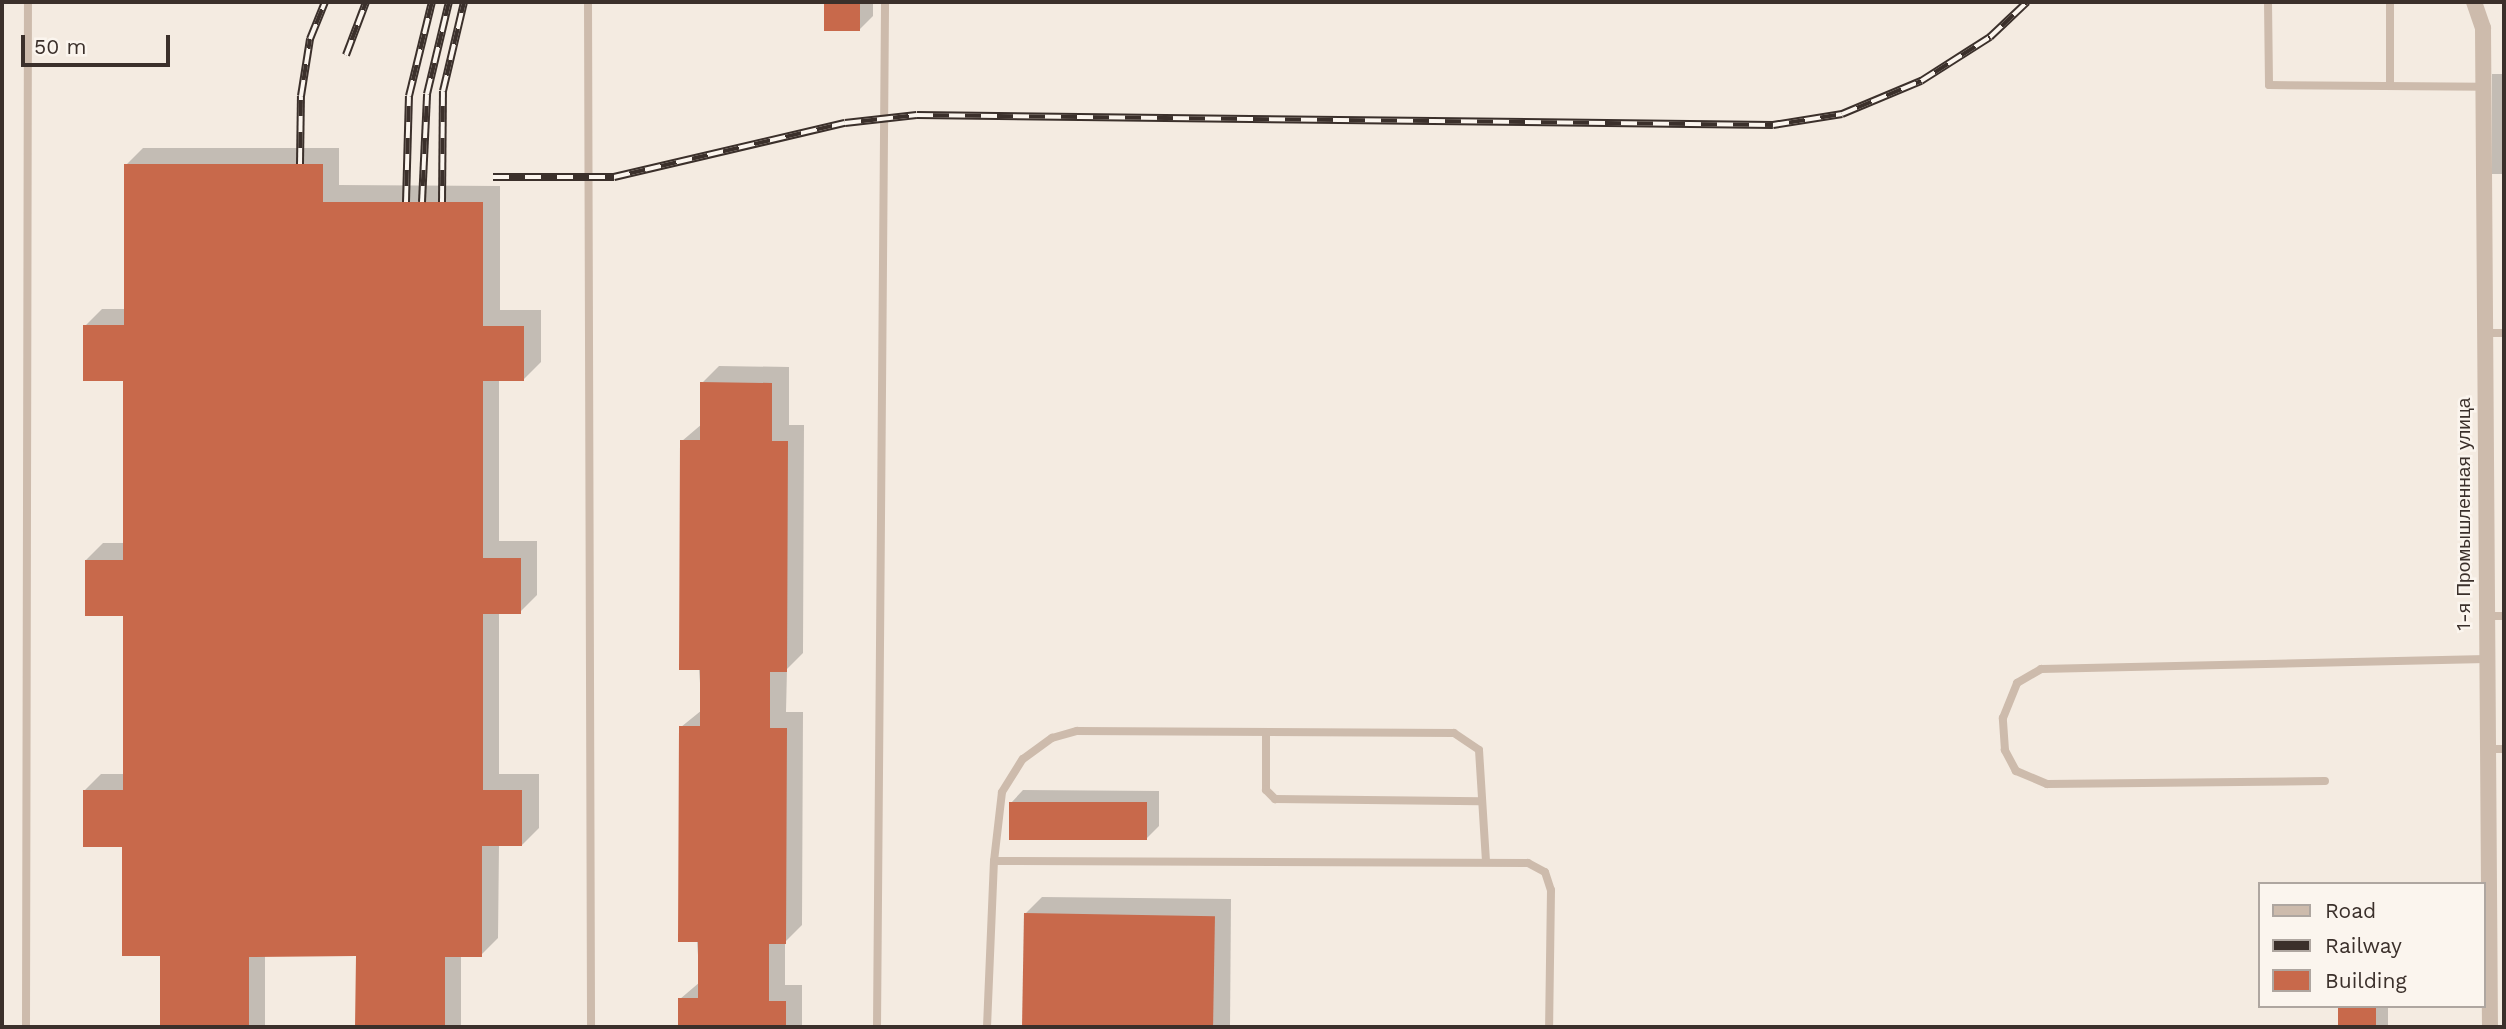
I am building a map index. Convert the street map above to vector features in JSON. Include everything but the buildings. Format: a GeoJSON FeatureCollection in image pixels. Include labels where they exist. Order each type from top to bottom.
{"type":"FeatureCollection","features":[{"type":"Feature","properties":{"kind":"street","name":"1-я Промышленная улица"},"geometry":{"type":"LineString","coordinates":[[2474,2],[2483,28],[2487,749],[2497,986],[2490,1027]]}},
{"type":"Feature","properties":{"kind":"lane"},"geometry":{"type":"LineString","coordinates":[[26,1027],[28,2]]}},
{"type":"Feature","properties":{"kind":"lane"},"geometry":{"type":"LineString","coordinates":[[588,2],[591,1027]]}},
{"type":"Feature","properties":{"kind":"lane"},"geometry":{"type":"LineString","coordinates":[[877,1027],[885,2]]}},
{"type":"Feature","properties":{"kind":"lane"},"geometry":{"type":"LineString","coordinates":[[2268,2],[2269,85],[2483,87]]}},
{"type":"Feature","properties":{"kind":"lane"},"geometry":{"type":"LineString","coordinates":[[2390,2],[2390,86]]}},
{"type":"Feature","properties":{"kind":"lane"},"geometry":{"type":"LineString","coordinates":[[2483,2],[2483,28]]}},
{"type":"Feature","properties":{"kind":"lane"},"geometry":{"type":"LineString","coordinates":[[2484,333],[2504,333]]}},
{"type":"Feature","properties":{"kind":"lane"},"geometry":{"type":"LineString","coordinates":[[2486,616],[2504,617]]}},
{"type":"Feature","properties":{"kind":"lane"},"geometry":{"type":"LineString","coordinates":[[2325,780],[2047,784],[2016,771],[2005,750],[2003,718],[2017,683],[2041,669],[2486,659]]}},
{"type":"Feature","properties":{"kind":"lane"},"geometry":{"type":"LineString","coordinates":[[987,1027],[994,861],[1002,792],[1023,759],[1052,738],[1077,731],[1454,733],[1479,750],[1486,862]]}},
{"type":"Feature","properties":{"kind":"lane"},"geometry":{"type":"LineString","coordinates":[[1266,732],[1266,790],[1275,799],[1481,801]]}},
{"type":"Feature","properties":{"kind":"lane"},"geometry":{"type":"LineString","coordinates":[[2487,749],[2504,749]]}},
{"type":"Feature","properties":{"kind":"lane"},"geometry":{"type":"LineString","coordinates":[[994,861],[1528,863],[1545,872],[1551,890],[1549,1027]]}},
{"type":"Feature","properties":{"kind":"railway"},"geometry":{"type":"LineString","coordinates":[[300,164],[301,96],[310,39],[325,2]]}},
{"type":"Feature","properties":{"kind":"railway"},"geometry":{"type":"LineString","coordinates":[[346,55],[366,2]]}},
{"type":"Feature","properties":{"kind":"railway"},"geometry":{"type":"LineString","coordinates":[[406,202],[409,96],[432,2]]}},
{"type":"Feature","properties":{"kind":"railway"},"geometry":{"type":"LineString","coordinates":[[422,202],[427,94],[449,2]]}},
{"type":"Feature","properties":{"kind":"railway"},"geometry":{"type":"LineString","coordinates":[[442,202],[443,91],[464,2]]}},
{"type":"Feature","properties":{"kind":"railway"},"geometry":{"type":"LineString","coordinates":[[493,177],[614,177],[845,123],[917,115],[1773,125],[1842,114],[1921,81],[1990,37],[2027,2]]}}]}
